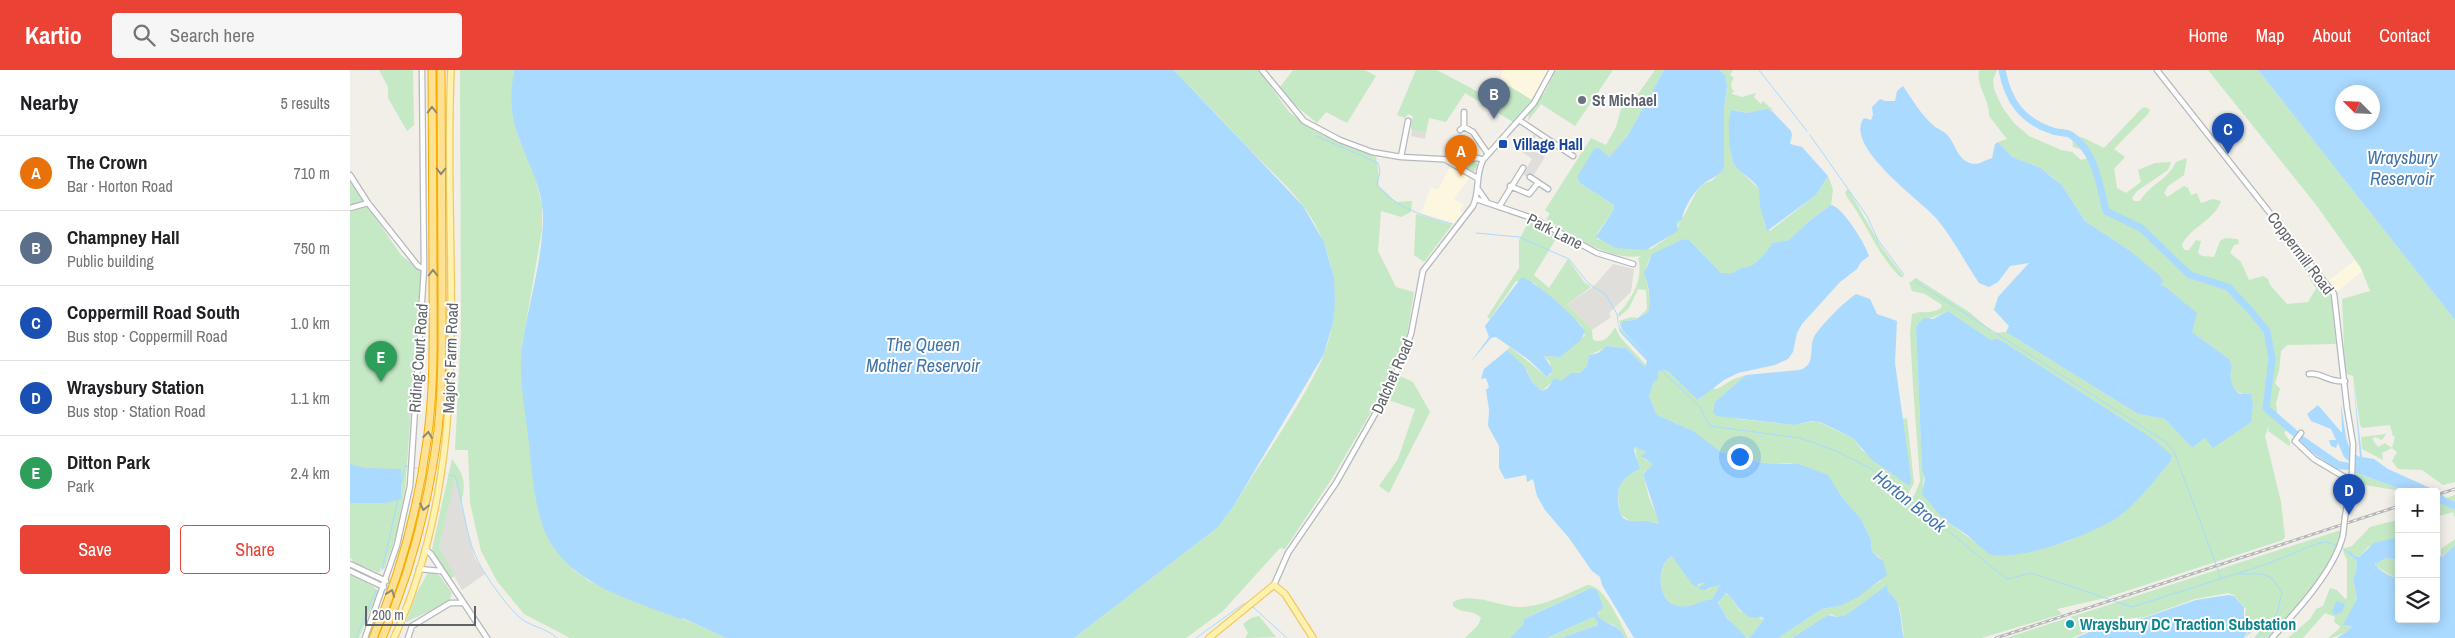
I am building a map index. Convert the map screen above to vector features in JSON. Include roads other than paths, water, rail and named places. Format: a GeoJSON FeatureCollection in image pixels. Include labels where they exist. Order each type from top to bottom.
{"type":"FeatureCollection","features":[{"type":"Feature","properties":{"kind":"highway"},"geometry":{"type":"LineString","coordinates":[[373,638],[392,588],[412,524],[424,463],[431,411],[434,335],[432,70]]}},
{"type":"Feature","properties":{"kind":"highway"},"geometry":{"type":"LineString","coordinates":[[382,638],[404,580],[422,518],[432,468],[440,410],[442,317],[441,70]]}},
{"type":"Feature","properties":{"kind":"main road","name":"Major's Farm Road"},"geometry":{"type":"LineString","coordinates":[[394,638],[425,549],[443,464],[450,397],[452,342],[451,70]]}},
{"type":"Feature","properties":{"kind":"main road"},"geometry":{"type":"LineString","coordinates":[[1209,638],[1251,606],[1274,585],[1285,594],[1313,638]]}},
{"type":"Feature","properties":{"kind":"street","name":"Riding Court Road"},"geometry":{"type":"LineString","coordinates":[[364,638],[386,581],[405,515],[411,471],[424,269],[422,70]]}},
{"type":"Feature","properties":{"kind":"street"},"geometry":{"type":"LineString","coordinates":[[1262,70],[1304,121],[1320,130],[1372,152],[1400,157],[1478,158],[1483,160],[1542,92],[1552,70]]}},
{"type":"Feature","properties":{"kind":"street","name":"Coppermill Road"},"geometry":{"type":"LineString","coordinates":[[2157,70],[2330,288],[2335,301],[2353,450],[2352,474],[2343,535],[2338,553],[2300,608],[2272,638]]}},
{"type":"Feature","properties":{"kind":"street"},"geometry":{"type":"LineString","coordinates":[[1464,112],[1464,127]]}},
{"type":"Feature","properties":{"kind":"street"},"geometry":{"type":"LineString","coordinates":[[1519,120],[1573,156]]}},
{"type":"Feature","properties":{"kind":"street"},"geometry":{"type":"LineString","coordinates":[[1400,157],[1408,121]]}},
{"type":"Feature","properties":{"kind":"street"},"geometry":{"type":"LineString","coordinates":[[1464,127],[1473,132],[1488,154]]}},
{"type":"Feature","properties":{"kind":"street"},"geometry":{"type":"LineString","coordinates":[[1460,130],[1464,127]]}},
{"type":"Feature","properties":{"kind":"street"},"geometry":{"type":"LineString","coordinates":[[1445,159],[1477,178]]}},
{"type":"Feature","properties":{"kind":"street","name":"Datchet Road"},"geometry":{"type":"LineString","coordinates":[[1274,585],[1288,553],[1336,483],[1392,384],[1411,334],[1423,271],[1466,217],[1476,199],[1478,189],[1477,178],[1483,160]]}},
{"type":"Feature","properties":{"kind":"street"},"geometry":{"type":"LineString","coordinates":[[1499,206],[1523,168]]}},
{"type":"Feature","properties":{"kind":"street"},"geometry":{"type":"LineString","coordinates":[[350,174],[368,203],[418,266],[424,269]]}},
{"type":"Feature","properties":{"kind":"street"},"geometry":{"type":"LineString","coordinates":[[1530,177],[1548,189]]}},
{"type":"Feature","properties":{"kind":"street"},"geometry":{"type":"LineString","coordinates":[[1510,186],[1529,194],[1538,183]]}},
{"type":"Feature","properties":{"kind":"street"},"geometry":{"type":"LineString","coordinates":[[1478,189],[1487,202]]}},
{"type":"Feature","properties":{"kind":"street","name":"Park Lane"},"geometry":{"type":"LineString","coordinates":[[1476,199],[1536,220],[1597,253],[1633,264]]}},
{"type":"Feature","properties":{"kind":"street"},"geometry":{"type":"LineString","coordinates":[[350,208],[368,203]]}},
{"type":"Feature","properties":{"kind":"street"},"geometry":{"type":"LineString","coordinates":[[2318,375],[2320,369]]}},
{"type":"Feature","properties":{"kind":"street"},"geometry":{"type":"LineString","coordinates":[[2308,374],[2318,375],[2330,384],[2345,381]]}},
{"type":"Feature","properties":{"kind":"street"},"geometry":{"type":"LineString","coordinates":[[2301,433],[2295,441],[2304,451],[2351,481]]}},
{"type":"Feature","properties":{"kind":"street"},"geometry":{"type":"LineString","coordinates":[[425,549],[431,554],[440,571],[487,638]]}},
{"type":"Feature","properties":{"kind":"street"},"geometry":{"type":"LineString","coordinates":[[350,564],[386,581]]}},
{"type":"Feature","properties":{"kind":"street"},"geometry":{"type":"LineString","coordinates":[[419,569],[440,571]]}},
{"type":"Feature","properties":{"kind":"street"},"geometry":{"type":"LineString","coordinates":[[350,571],[384,587]]}},
{"type":"Feature","properties":{"kind":"street"},"geometry":{"type":"LineString","coordinates":[[408,638],[412,626],[458,596]]}},
{"type":"Feature","properties":{"kind":"street"},"geometry":{"type":"LineString","coordinates":[[450,603],[463,603]]}},
{"type":"Feature","properties":{"kind":"water","name":"The Queen Mother Reservoir"},"geometry":{"type":"Polygon","coordinates":[[[514,70],[1174,70],[1303,206],[1324,242],[1334,278],[1335,304],[1333,322],[1324,354],[1233,507],[1218,527],[1074,638],[726,638],[683,618],[680,619],[599,586],[565,561],[552,544],[542,524],[534,485],[523,396],[521,359],[541,249],[543,216],[536,181],[513,119],[512,84],[514,70]]]}},
{"type":"Feature","properties":{"kind":"water"},"geometry":{"type":"Polygon","coordinates":[[[1664,70],[1719,70],[1725,75],[1727,87],[1724,108],[1724,168],[1719,174],[1702,185],[1692,196],[1684,211],[1682,220],[1677,222],[1678,231],[1646,250],[1616,248],[1596,237],[1614,209],[1614,205],[1580,183],[1577,177],[1594,149],[1599,148],[1609,157],[1627,137],[1664,70]]]}},
{"type":"Feature","properties":{"kind":"water","name":"Wraysbury Reservoir"},"geometry":{"type":"Polygon","coordinates":[[[2258,70],[2455,70],[2455,320],[2258,70]]]}},
{"type":"Feature","properties":{"kind":"water"},"geometry":{"type":"Polygon","coordinates":[[[1903,86],[1925,117],[1947,135],[1963,159],[1976,164],[1992,158],[1995,144],[1998,142],[2012,157],[2041,168],[2061,184],[2085,221],[2129,250],[2160,276],[2163,281],[2160,285],[2164,286],[2197,313],[2192,332],[2229,359],[2232,366],[2231,382],[2234,388],[2240,394],[2251,394],[2253,404],[2251,422],[2213,448],[2205,438],[2192,448],[2165,419],[2138,414],[2006,332],[2009,326],[1994,310],[1998,297],[2029,263],[2010,266],[1998,282],[1989,287],[1979,283],[1942,225],[1886,171],[1873,157],[1864,143],[1860,130],[1864,118],[1871,120],[1873,115],[1872,107],[1880,99],[1895,101],[1897,91],[1903,86]]]}},
{"type":"Feature","properties":{"kind":"water"},"geometry":{"type":"Polygon","coordinates":[[[1767,109],[1772,111],[1791,131],[1790,144],[1802,147],[1828,176],[1816,195],[1767,231],[1760,206],[1759,189],[1736,167],[1732,159],[1729,120],[1732,110],[1747,113],[1767,109]]]}},
{"type":"Feature","properties":{"kind":"water"},"geometry":{"type":"Polygon","coordinates":[[[1831,205],[1836,207],[1853,227],[1869,256],[1861,262],[1857,269],[1840,282],[1802,324],[1797,333],[1793,352],[1788,359],[1775,365],[1738,373],[1724,380],[1698,400],[1665,370],[1658,372],[1658,380],[1654,381],[1649,396],[1657,415],[1693,431],[1721,452],[1762,463],[1798,464],[1828,475],[1842,497],[1861,519],[1871,540],[1872,552],[1883,561],[1887,575],[1858,597],[1839,606],[1822,609],[1778,638],[1749,638],[1764,619],[1762,617],[1755,618],[1744,613],[1726,593],[1718,602],[1727,618],[1747,638],[1634,638],[1602,585],[1600,577],[1592,571],[1569,538],[1545,510],[1537,496],[1533,479],[1527,482],[1526,475],[1505,479],[1499,468],[1499,446],[1488,426],[1489,410],[1486,390],[1489,387],[1486,378],[1481,379],[1484,369],[1507,350],[1524,366],[1532,382],[1542,391],[1548,388],[1554,378],[1561,381],[1571,373],[1580,373],[1587,366],[1589,355],[1598,353],[1607,346],[1626,348],[1645,367],[1647,361],[1620,332],[1617,321],[1622,332],[1648,357],[1624,332],[1621,325],[1623,321],[1635,320],[1648,312],[1649,293],[1644,274],[1652,254],[1681,240],[1688,239],[1721,273],[1733,273],[1756,262],[1772,243],[1789,240],[1808,222],[1831,205]],[[1635,447],[1634,450],[1640,469],[1627,476],[1620,487],[1618,498],[1621,515],[1631,521],[1659,523],[1643,474],[1653,464],[1641,456],[1646,452],[1635,447]],[[1672,556],[1663,567],[1661,575],[1662,591],[1666,598],[1671,603],[1682,607],[1712,599],[1720,585],[1705,590],[1699,589],[1699,587],[1706,583],[1698,584],[1697,587],[1692,584],[1672,556]]]}},
{"type":"Feature","properties":{"kind":"water"},"geometry":{"type":"Polygon","coordinates":[[[1521,278],[1535,285],[1555,300],[1574,318],[1585,332],[1580,341],[1560,357],[1544,356],[1553,370],[1547,377],[1529,360],[1496,337],[1491,338],[1470,363],[1489,337],[1485,326],[1521,278]]]}},
{"type":"Feature","properties":{"kind":"water"},"geometry":{"type":"Polygon","coordinates":[[[1856,294],[1870,299],[1877,314],[1897,321],[1895,363],[1911,477],[1910,484],[1908,485],[1872,460],[1853,438],[1820,422],[1812,421],[1794,425],[1717,416],[1713,412],[1715,402],[1746,375],[1805,368],[1810,361],[1812,342],[1817,332],[1833,314],[1856,294]]]}},
{"type":"Feature","properties":{"kind":"water"},"geometry":{"type":"Polygon","coordinates":[[[1948,311],[1991,340],[1997,338],[2010,346],[2155,440],[2172,456],[2171,461],[2129,508],[2095,530],[2037,550],[2002,556],[1989,554],[1967,535],[1943,519],[1922,494],[1925,479],[1922,470],[1916,326],[1924,318],[1933,319],[1948,311]]]}},
{"type":"Feature","properties":{"kind":"water"},"geometry":{"type":"Polygon","coordinates":[[[2353,378],[2362,457],[2374,459],[2388,469],[2430,488],[2398,488],[2348,470],[2336,469],[2313,453],[2291,433],[2293,429],[2339,461],[2351,463],[2344,457],[2338,443],[2336,448],[2331,446],[2329,440],[2336,440],[2331,429],[2311,421],[2307,414],[2318,405],[2342,433],[2341,403],[2346,438],[2351,452],[2360,457],[2353,378]]]}},
{"type":"Feature","properties":{"kind":"water"},"geometry":{"type":"Polygon","coordinates":[[[350,464],[364,468],[401,469],[401,499],[386,503],[350,503],[350,464]]]}},
{"type":"Feature","properties":{"kind":"water"},"geometry":{"type":"Polygon","coordinates":[[[2440,493],[2446,498],[2443,503],[2440,502],[2440,493]]]}},
{"type":"Feature","properties":{"kind":"water"},"geometry":{"type":"Polygon","coordinates":[[[2395,538],[2395,559],[2386,558],[2375,564],[2379,569],[2395,577],[2395,623],[2440,623],[2440,556],[2455,545],[2455,638],[2337,638],[2353,627],[2343,625],[2357,599],[2353,578],[2356,572],[2357,561],[2349,554],[2350,551],[2354,556],[2359,557],[2374,543],[2395,538]]]}},
{"type":"Feature","properties":{"kind":"water"},"geometry":{"type":"Polygon","coordinates":[[[1887,585],[1888,592],[1899,607],[1904,638],[1792,638],[1828,615],[1837,617],[1846,615],[1887,585]]]}},
{"type":"Feature","properties":{"kind":"water"},"geometry":{"type":"Polygon","coordinates":[[[1591,588],[1597,590],[1603,607],[1597,614],[1603,621],[1618,629],[1625,638],[1561,638],[1598,625],[1597,620],[1593,617],[1547,638],[1510,638],[1523,625],[1524,619],[1591,588]]]}},
{"type":"Feature","properties":{"kind":"water"},"geometry":{"type":"Polygon","coordinates":[[[2228,595],[2234,596],[2244,607],[2244,616],[2249,628],[2244,638],[2075,638],[2114,622],[2144,618],[2196,600],[2228,595]]]}},
{"type":"Feature","properties":{"kind":"water"},"geometry":{"type":"Polygon","coordinates":[[[2336,601],[2345,604],[2342,612],[2335,615],[2332,612],[2336,601]]]}},
{"type":"Feature","properties":{"kind":"waterway"},"geometry":{"type":"LineString","coordinates":[[1759,70],[1807,131]]}},
{"type":"Feature","properties":{"kind":"waterway"},"geometry":{"type":"LineString","coordinates":[[2002,70],[2008,91],[2018,108],[2025,115],[2042,127],[2071,135],[2086,150],[2099,180],[2106,211],[2141,228],[2190,275],[2228,287],[2267,331],[2272,359],[2266,408],[2298,436]]}},
{"type":"Feature","properties":{"kind":"waterway"},"geometry":{"type":"LineString","coordinates":[[1810,135],[1867,216],[1878,240],[1904,275]]}},
{"type":"Feature","properties":{"kind":"waterway","name":"Horton Brook"},"geometry":{"type":"LineString","coordinates":[[1316,136],[1378,163],[1380,171],[1377,185],[1402,206],[1452,224]]}},
{"type":"Feature","properties":{"kind":"waterway","name":"Horton Brook"},"geometry":{"type":"LineString","coordinates":[[1476,233],[1519,237],[1569,259],[1588,283],[1606,295],[1617,314],[1618,322]]}},
{"type":"Feature","properties":{"kind":"waterway"},"geometry":{"type":"LineString","coordinates":[[1916,282],[2166,442],[2174,452],[2221,578]]}},
{"type":"Feature","properties":{"kind":"waterway","name":"Horton Brook"},"geometry":{"type":"LineString","coordinates":[[1661,370],[1699,406],[1710,426],[1800,438],[1834,450],[1870,468],[2007,579],[2031,573],[2132,607],[2267,564],[2319,543],[2327,542],[2338,546]]}},
{"type":"Feature","properties":{"kind":"waterway"},"geometry":{"type":"LineString","coordinates":[[401,484],[405,466],[417,468]]}},
{"type":"Feature","properties":{"kind":"waterway"},"geometry":{"type":"LineString","coordinates":[[449,475],[455,476],[466,526],[475,555],[488,578],[521,619],[548,631],[557,638]]}},
{"type":"Feature","properties":{"kind":"waterway"},"geometry":{"type":"LineString","coordinates":[[382,570],[398,500]]}},
{"type":"Feature","properties":{"kind":"waterway"},"geometry":{"type":"LineString","coordinates":[[2440,500],[2455,506]]}},
{"type":"Feature","properties":{"kind":"waterway","name":"Horton Brook"},"geometry":{"type":"LineString","coordinates":[[2342,548],[2349,553]]}},
{"type":"Feature","properties":{"kind":"waterway"},"geometry":{"type":"LineString","coordinates":[[2240,574],[2261,574],[2272,578],[2282,593],[2277,613],[2257,638]]}},
{"type":"Feature","properties":{"kind":"waterway"},"geometry":{"type":"LineString","coordinates":[[356,638],[376,590]]}},
{"type":"Feature","properties":{"kind":"waterway"},"geometry":{"type":"LineString","coordinates":[[1196,638],[1243,604],[1247,604]]}},
{"type":"Feature","properties":{"kind":"waterway"},"geometry":{"type":"LineString","coordinates":[[1253,607],[1287,638]]}},
{"type":"Feature","properties":{"kind":"railway"},"geometry":{"type":"LineString","coordinates":[[2440,494],[2455,489]]}},
{"type":"Feature","properties":{"kind":"railway"},"geometry":{"type":"LineString","coordinates":[[1996,638],[2395,507]]}},
{"type":"Feature","properties":{"kind":"place","name":"St Michael"},"geometry":{"type":"Point","coordinates":[1582,100]}},
{"type":"Feature","properties":{"kind":"place","name":"Champney Hall"},"geometry":{"type":"Point","coordinates":[1494,119]}},
{"type":"Feature","properties":{"kind":"place","name":"Village Hall"},"geometry":{"type":"Point","coordinates":[1503,144]}},
{"type":"Feature","properties":{"kind":"place","name":"Coppermill Road South"},"geometry":{"type":"Point","coordinates":[2228,154]}},
{"type":"Feature","properties":{"kind":"place","name":"The Crown"},"geometry":{"type":"Point","coordinates":[1461,176]}},
{"type":"Feature","properties":{"kind":"place","name":"Ditton Park"},"geometry":{"type":"Point","coordinates":[381,382]}},
{"type":"Feature","properties":{"kind":"place","name":"Wraysbury Station"},"geometry":{"type":"Point","coordinates":[2349,515]}},
{"type":"Feature","properties":{"kind":"place","name":"Wraysbury DC Traction Substation"},"geometry":{"type":"Point","coordinates":[2070,624]}}]}
